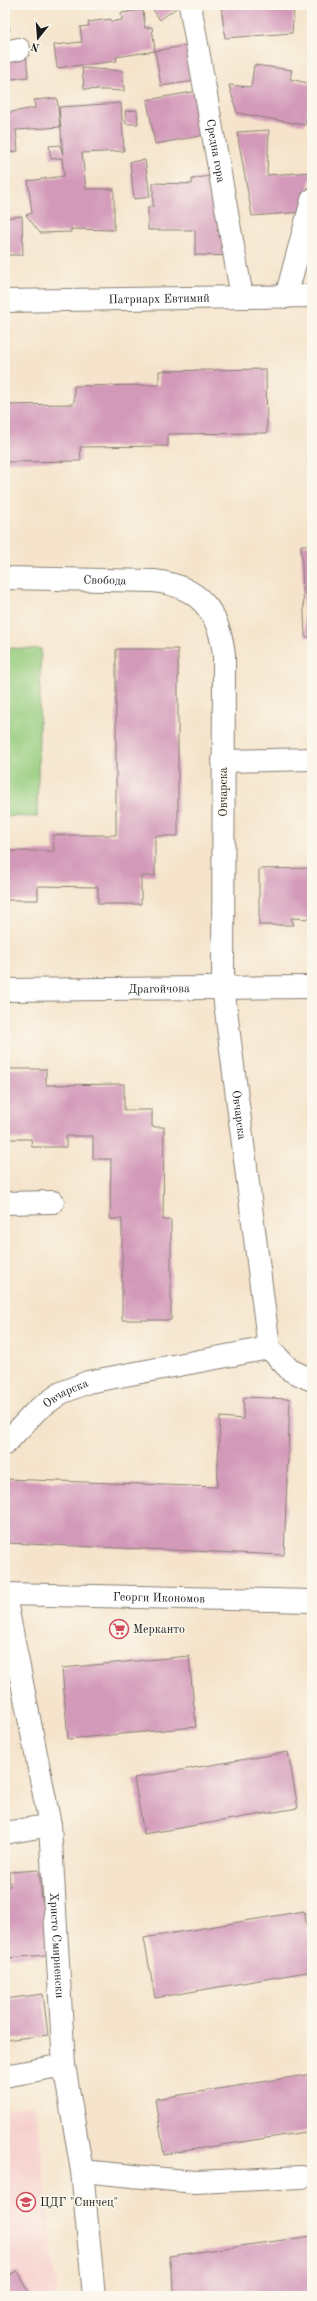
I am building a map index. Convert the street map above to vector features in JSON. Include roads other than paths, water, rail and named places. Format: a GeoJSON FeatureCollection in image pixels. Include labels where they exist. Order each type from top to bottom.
{"type":"FeatureCollection","features":[{"type":"Feature","properties":{"kind":"street","name":"Средна гора"},"geometry":{"type":"LineString","coordinates":[[190,5],[242,297]]}},
{"type":"Feature","properties":{"kind":"street"},"geometry":{"type":"LineString","coordinates":[[286,297],[312,200]]}},
{"type":"Feature","properties":{"kind":"street","name":"Патриарх Евтимий"},"geometry":{"type":"LineString","coordinates":[[5,301],[312,296]]}},
{"type":"Feature","properties":{"kind":"street","name":"Свобода"},"geometry":{"type":"LineString","coordinates":[[5,578],[154,581],[171,583],[187,589],[200,599]]}},
{"type":"Feature","properties":{"kind":"street","name":"Овчарска"},"geometry":{"type":"LineString","coordinates":[[5,1444],[37,1410],[61,1393],[88,1382],[268,1348],[223,988],[224,655],[222,634],[214,615],[200,599]]}},
{"type":"Feature","properties":{"kind":"street"},"geometry":{"type":"LineString","coordinates":[[223,761],[312,759]]}},
{"type":"Feature","properties":{"kind":"street","name":"Драгойчова"},"geometry":{"type":"LineString","coordinates":[[5,990],[312,987]]}},
{"type":"Feature","properties":{"kind":"street"},"geometry":{"type":"LineString","coordinates":[[5,1203],[53,1202]]}},
{"type":"Feature","properties":{"kind":"street"},"geometry":{"type":"LineString","coordinates":[[268,1348],[290,1370],[312,1380]]}},
{"type":"Feature","properties":{"kind":"street","name":"Георги Икономов"},"geometry":{"type":"LineString","coordinates":[[5,1595],[312,1601]]}},
{"type":"Feature","properties":{"kind":"street","name":"Христо Смирненски"},"geometry":{"type":"LineString","coordinates":[[5,1595],[50,1825],[64,2065],[82,2171],[94,2296]]}},
{"type":"Feature","properties":{"kind":"street"},"geometry":{"type":"LineString","coordinates":[[5,1833],[50,1825]]}},
{"type":"Feature","properties":{"kind":"street"},"geometry":{"type":"LineString","coordinates":[[5,2076],[64,2065]]}},
{"type":"Feature","properties":{"kind":"street"},"geometry":{"type":"LineString","coordinates":[[82,2171],[195,2182],[302,2177]]}},
{"type":"Feature","properties":{"kind":"place","name":"Мерканто"},"geometry":{"type":"Point","coordinates":[119,1629]}},
{"type":"Feature","properties":{"kind":"place","name":"ЦДГ \"Синчец\""},"geometry":{"type":"Point","coordinates":[26,2202]}}]}
